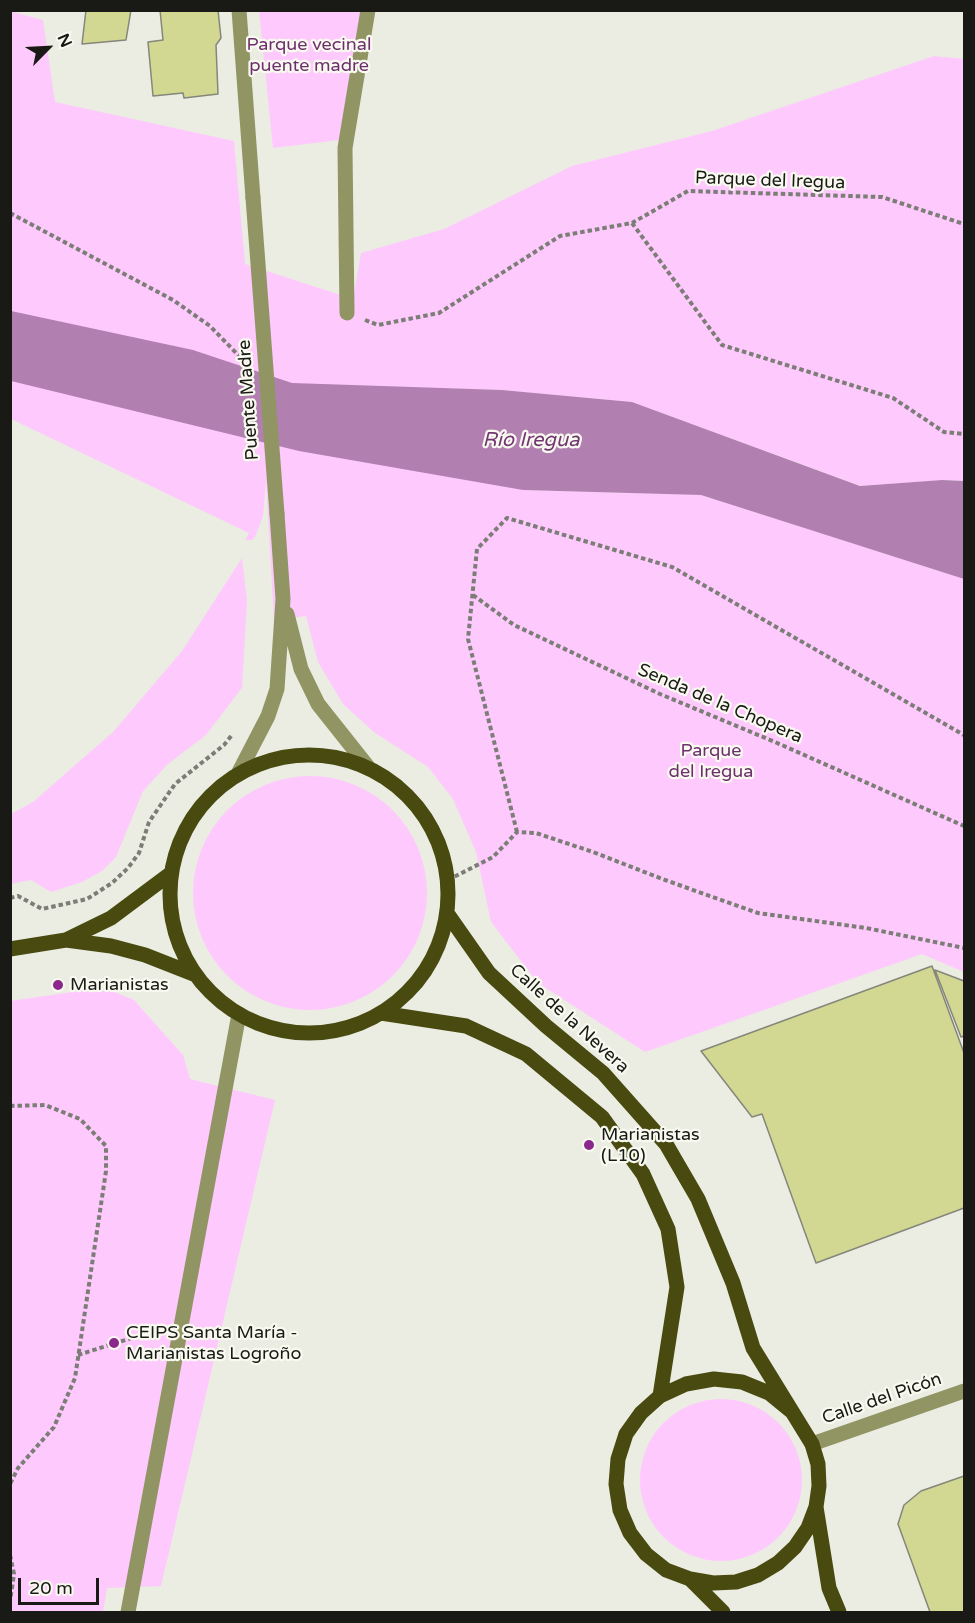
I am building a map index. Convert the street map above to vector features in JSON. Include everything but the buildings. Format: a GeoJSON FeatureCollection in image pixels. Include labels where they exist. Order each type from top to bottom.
{"type":"FeatureCollection","features":[{"type":"Feature","properties":{"kind":"main road"},"geometry":{"type":"LineString","coordinates":[[303,754],[336,756],[368,767],[399,786],[423,813],[440,845],[448,880],[447,913],[440,943],[426,970],[406,995],[381,1013],[359,1024],[335,1031],[310,1033],[285,1031],[262,1025],[239,1014],[216,997],[196,975],[181,950],[171,926],[167,898],[176,852],[190,820],[212,793],[239,772],[270,759],[303,754]]}},
{"type":"Feature","properties":{"kind":"main road"},"geometry":{"type":"LineString","coordinates":[[10,949],[66,940],[111,918],[170,874]]}},
{"type":"Feature","properties":{"kind":"main road","name":"Calle de la Nevera"},"geometry":{"type":"LineString","coordinates":[[447,913],[489,973],[546,1026],[603,1072],[666,1144],[698,1199],[734,1283],[753,1348],[791,1411]]}},
{"type":"Feature","properties":{"kind":"main road"},"geometry":{"type":"LineString","coordinates":[[66,940],[123,949],[196,975]]}},
{"type":"Feature","properties":{"kind":"main road"},"geometry":{"type":"LineString","coordinates":[[381,1013],[466,1026],[526,1054],[602,1117],[643,1174],[668,1229],[677,1287],[660,1396]]}},
{"type":"Feature","properties":{"kind":"main road"},"geometry":{"type":"LineString","coordinates":[[714,1379],[742,1382],[769,1393],[791,1411],[812,1444],[818,1464],[819,1486],[816,1507],[808,1528],[795,1548],[778,1563],[758,1575],[736,1582],[713,1583],[690,1580],[666,1570],[646,1554],[630,1533],[620,1510],[616,1484],[617,1467],[626,1434],[641,1413],[660,1396],[686,1384],[714,1379]]}},
{"type":"Feature","properties":{"kind":"main road"},"geometry":{"type":"LineString","coordinates":[[816,1507],[829,1588],[839,1612]]}},
{"type":"Feature","properties":{"kind":"main road"},"geometry":{"type":"LineString","coordinates":[[690,1580],[723,1612]]}},
{"type":"Feature","properties":{"kind":"street","name":"Puente Madre"},"geometry":{"type":"LineString","coordinates":[[239,10],[283,599]]}},
{"type":"Feature","properties":{"kind":"street"},"geometry":{"type":"LineString","coordinates":[[347,313],[345,148],[368,10]]}},
{"type":"Feature","properties":{"kind":"street"},"geometry":{"type":"LineString","coordinates":[[283,599],[301,669],[318,704],[368,767]]}},
{"type":"Feature","properties":{"kind":"street"},"geometry":{"type":"LineString","coordinates":[[239,772],[268,716],[277,688],[283,599]]}},
{"type":"Feature","properties":{"kind":"street"},"geometry":{"type":"LineString","coordinates":[[128,1612],[239,1014]]}},
{"type":"Feature","properties":{"kind":"street","name":"Calle del Picón"},"geometry":{"type":"LineString","coordinates":[[812,1444],[964,1391]]}},
{"type":"Feature","properties":{"kind":"path","name":"Parque del Iregua"},"geometry":{"type":"LineString","coordinates":[[347,313],[378,324],[439,314],[560,236],[632,223],[688,191],[882,197],[964,224]]}},
{"type":"Feature","properties":{"kind":"path"},"geometry":{"type":"LineString","coordinates":[[10,213],[173,300],[210,326],[242,359]]}},
{"type":"Feature","properties":{"kind":"path"},"geometry":{"type":"LineString","coordinates":[[632,223],[722,345],[893,398],[944,432],[964,434]]}},
{"type":"Feature","properties":{"kind":"path"},"geometry":{"type":"LineString","coordinates":[[517,832],[468,639],[477,549],[507,518],[672,567],[964,735]]}},
{"type":"Feature","properties":{"kind":"path","name":"Senda de la Chopera"},"geometry":{"type":"LineString","coordinates":[[472,595],[514,625],[660,694],[964,826]]}},
{"type":"Feature","properties":{"kind":"path"},"geometry":{"type":"LineString","coordinates":[[10,898],[18,896],[42,909],[87,898],[112,884],[139,853],[149,822],[175,784],[224,745],[235,730]]}},
{"type":"Feature","properties":{"kind":"path"},"geometry":{"type":"LineString","coordinates":[[448,880],[493,857],[517,832],[536,833],[758,913],[866,928],[964,948]]}},
{"type":"Feature","properties":{"kind":"path"},"geometry":{"type":"LineString","coordinates":[[10,1106],[45,1105],[80,1119],[106,1146],[106,1172],[75,1378],[54,1427],[18,1468],[10,1484]]}},
{"type":"Feature","properties":{"kind":"path"},"geometry":{"type":"LineString","coordinates":[[78,1355],[183,1321]]}},
{"type":"Feature","properties":{"kind":"path"},"geometry":{"type":"LineString","coordinates":[[10,1555],[14,1574],[10,1601]]}},
{"type":"Feature","properties":{"kind":"green space","name":"Parque del Iregua"},"geometry":{"type":"Polygon","coordinates":[[[10,11],[43,20],[55,102],[234,141],[245,264],[353,299],[361,253],[444,229],[572,166],[712,131],[934,56],[964,59],[964,481],[942,480],[861,486],[632,402],[502,390],[292,384],[523,490],[701,495],[964,579],[964,972],[922,954],[645,1052],[538,983],[491,922],[476,852],[453,799],[428,767],[375,733],[343,704],[318,662],[306,616],[274,620],[266,481],[263,516],[255,537],[252,540],[245,540],[249,533],[11,419],[10,11]]]}},
{"type":"Feature","properties":{"kind":"green space","name":"Parque vecinal puente madre"},"geometry":{"type":"Polygon","coordinates":[[[259,11],[362,11],[340,140],[273,148],[259,11]]]}},
{"type":"Feature","properties":{"kind":"green space"},"geometry":{"type":"Polygon","coordinates":[[[242,558],[247,601],[242,688],[206,735],[168,764],[143,791],[116,857],[102,871],[82,882],[51,892],[31,880],[11,884],[11,814],[33,802],[114,731],[182,651],[242,558]]]}},
{"type":"Feature","properties":{"kind":"green space"},"geometry":{"type":"Polygon","coordinates":[[[299,776],[321,776],[355,785],[375,796],[393,810],[407,828],[418,848],[425,870],[427,893],[425,916],[418,938],[407,958],[393,976],[365,996],[344,1005],[321,1010],[299,1010],[276,1005],[255,996],[236,984],[219,967],[198,927],[193,904],[193,882],[198,859],[207,838],[219,819],[236,802],[276,781],[299,776]]]}},
{"type":"Feature","properties":{"kind":"green space","name":"CEIPS Santa María - Marianistas Logroño"},"geometry":{"type":"Polygon","coordinates":[[[86,990],[112,991],[134,1000],[183,1055],[190,1079],[275,1100],[161,1586],[107,1588],[103,1612],[11,1612],[10,1001],[86,990]]]}},
{"type":"Feature","properties":{"kind":"green space"},"geometry":{"type":"Polygon","coordinates":[[[721,1399],[752,1405],[778,1423],[796,1449],[802,1480],[796,1511],[778,1537],[752,1555],[721,1561],[690,1555],[664,1537],[646,1511],[640,1480],[646,1449],[664,1423],[690,1405],[721,1399]]]}},
{"type":"Feature","properties":{"kind":"water","name":"Río Iregua"},"geometry":{"type":"Polygon","coordinates":[[[11,311],[193,350],[292,383],[502,390],[632,402],[860,486],[942,480],[964,481],[964,579],[701,495],[523,490],[299,451],[11,381],[11,311]]]}},
{"type":"Feature","properties":{"kind":"place","name":"Marianistas"},"geometry":{"type":"Point","coordinates":[58,985]}},
{"type":"Feature","properties":{"kind":"place","name":"Marianistas (L10)"},"geometry":{"type":"Point","coordinates":[589,1145]}},
{"type":"Feature","properties":{"kind":"place","name":"CEIPS Santa María - Marianistas Logroño"},"geometry":{"type":"Point","coordinates":[114,1343]}}]}
